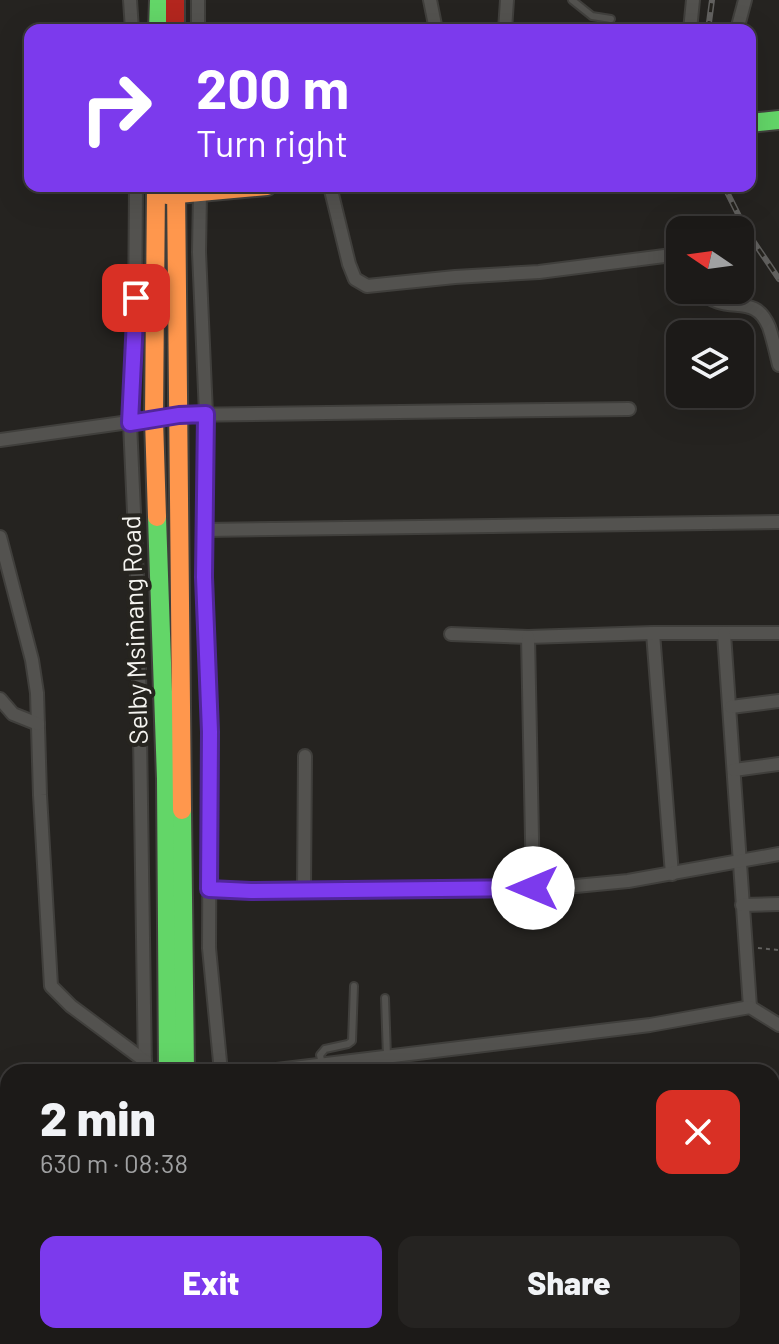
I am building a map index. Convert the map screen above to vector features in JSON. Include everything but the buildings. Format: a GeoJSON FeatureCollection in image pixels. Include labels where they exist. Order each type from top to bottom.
{"type":"FeatureCollection","features":[{"type":"Feature","properties":{"kind":"main road"},"geometry":{"type":"LineString","coordinates":[[158,24],[159,0]]}},
{"type":"Feature","properties":{"kind":"main road"},"geometry":{"type":"LineString","coordinates":[[175,0],[175,24]]}},
{"type":"Feature","properties":{"kind":"main road"},"geometry":{"type":"LineString","coordinates":[[756,122],[779,120]]}},
{"type":"Feature","properties":{"kind":"main road","name":"Selby Msimang Road"},"geometry":{"type":"LineString","coordinates":[[156,192],[154,419],[166,779],[168,1064]]}},
{"type":"Feature","properties":{"kind":"main road","name":"Selby Msimang Road"},"geometry":{"type":"LineString","coordinates":[[176,192],[185,1064]]}},
{"type":"Feature","properties":{"kind":"street"},"geometry":{"type":"LineString","coordinates":[[130,0],[132,24]]}},
{"type":"Feature","properties":{"kind":"street"},"geometry":{"type":"LineString","coordinates":[[198,0],[198,24]]}},
{"type":"Feature","properties":{"kind":"street"},"geometry":{"type":"LineString","coordinates":[[430,0],[435,24]]}},
{"type":"Feature","properties":{"kind":"street"},"geometry":{"type":"LineString","coordinates":[[505,24],[507,0]]}},
{"type":"Feature","properties":{"kind":"street"},"geometry":{"type":"LineString","coordinates":[[691,24],[693,0]]}},
{"type":"Feature","properties":{"kind":"street"},"geometry":{"type":"LineString","coordinates":[[739,24],[745,0]]}},
{"type":"Feature","properties":{"kind":"street"},"geometry":{"type":"LineString","coordinates":[[136,192],[130,423],[136,510],[145,1064]]}},
{"type":"Feature","properties":{"kind":"street"},"geometry":{"type":"LineString","coordinates":[[203,192],[199,252],[206,414],[204,530],[210,732],[209,948],[220,1064]]}},
{"type":"Feature","properties":{"kind":"street"},"geometry":{"type":"LineString","coordinates":[[331,192],[349,264],[355,279],[367,286],[539,272],[666,256]]}},
{"type":"Feature","properties":{"kind":"street"},"geometry":{"type":"LineString","coordinates":[[738,304],[751,306],[761,314],[768,325],[779,365]]}},
{"type":"Feature","properties":{"kind":"street"},"geometry":{"type":"LineString","coordinates":[[0,440],[179,415],[629,409]]}},
{"type":"Feature","properties":{"kind":"street"},"geometry":{"type":"LineString","coordinates":[[204,530],[779,522]]}},
{"type":"Feature","properties":{"kind":"street"},"geometry":{"type":"LineString","coordinates":[[0,537],[32,660],[37,693],[51,986],[141,1064]]}},
{"type":"Feature","properties":{"kind":"street"},"geometry":{"type":"LineString","coordinates":[[653,633],[672,874]]}},
{"type":"Feature","properties":{"kind":"street"},"geometry":{"type":"LineString","coordinates":[[451,634],[528,637],[779,633]]}},
{"type":"Feature","properties":{"kind":"street"},"geometry":{"type":"LineString","coordinates":[[724,634],[750,1007]]}},
{"type":"Feature","properties":{"kind":"street"},"geometry":{"type":"LineString","coordinates":[[528,637],[533,888]]}},
{"type":"Feature","properties":{"kind":"street"},"geometry":{"type":"LineString","coordinates":[[0,699],[13,714],[38,724]]}},
{"type":"Feature","properties":{"kind":"street"},"geometry":{"type":"LineString","coordinates":[[731,707],[779,701]]}},
{"type":"Feature","properties":{"kind":"street"},"geometry":{"type":"LineString","coordinates":[[304,890],[305,756]]}},
{"type":"Feature","properties":{"kind":"street"},"geometry":{"type":"LineString","coordinates":[[734,770],[779,764]]}},
{"type":"Feature","properties":{"kind":"street"},"geometry":{"type":"LineString","coordinates":[[209,889],[533,888],[617,882],[779,854]]}},
{"type":"Feature","properties":{"kind":"street"},"geometry":{"type":"LineString","coordinates":[[742,905],[779,904]]}},
{"type":"Feature","properties":{"kind":"street"},"geometry":{"type":"LineString","coordinates":[[330,1064],[650,1025],[750,1007],[779,1025]]}},
{"type":"Feature","properties":{"kind":"lane"},"geometry":{"type":"LineString","coordinates":[[572,0],[592,16],[611,19]]}},
{"type":"Feature","properties":{"kind":"lane"},"geometry":{"type":"LineString","coordinates":[[322,1064],[320,1055],[325,1049],[352,1041],[354,986]]}},
{"type":"Feature","properties":{"kind":"lane"},"geometry":{"type":"LineString","coordinates":[[385,998],[387,1057]]}},
{"type":"Feature","properties":{"kind":"path"},"geometry":{"type":"LineString","coordinates":[[745,946],[779,950]]}},
{"type":"Feature","properties":{"kind":"railway"},"geometry":{"type":"LineString","coordinates":[[709,24],[712,0]]}},
{"type":"Feature","properties":{"kind":"railway"},"geometry":{"type":"LineString","coordinates":[[727,192],[747,232],[779,279]]}},
{"type":"Feature","properties":{"kind":"traffic: fast"},"geometry":{"type":"LineString","coordinates":[[158,24],[159,0]]}},
{"type":"Feature","properties":{"kind":"traffic: fast"},"geometry":{"type":"LineString","coordinates":[[756,122],[779,120]]}},
{"type":"Feature","properties":{"kind":"traffic: fast"},"geometry":{"type":"LineString","coordinates":[[157,517],[166,779],[168,1064]]}},
{"type":"Feature","properties":{"kind":"traffic: fast"},"geometry":{"type":"LineString","coordinates":[[182,810],[185,1064]]}},
{"type":"Feature","properties":{"kind":"traffic: slow"},"geometry":{"type":"LineString","coordinates":[[156,192],[154,419],[157,517]]}},
{"type":"Feature","properties":{"kind":"traffic: slow"},"geometry":{"type":"LineString","coordinates":[[176,192],[182,810]]}},
{"type":"Feature","properties":{"kind":"traffic: slow"},"geometry":{"type":"LineString","coordinates":[[167,195],[200,192]]}},
{"type":"Feature","properties":{"kind":"traffic: jam"},"geometry":{"type":"LineString","coordinates":[[175,0],[175,24]]}},
{"type":"Feature","properties":{"kind":"route"},"geometry":{"type":"LineString","coordinates":[[136,298],[130,423],[206,414],[204,600],[210,732],[209,889],[533,888]]}}]}
